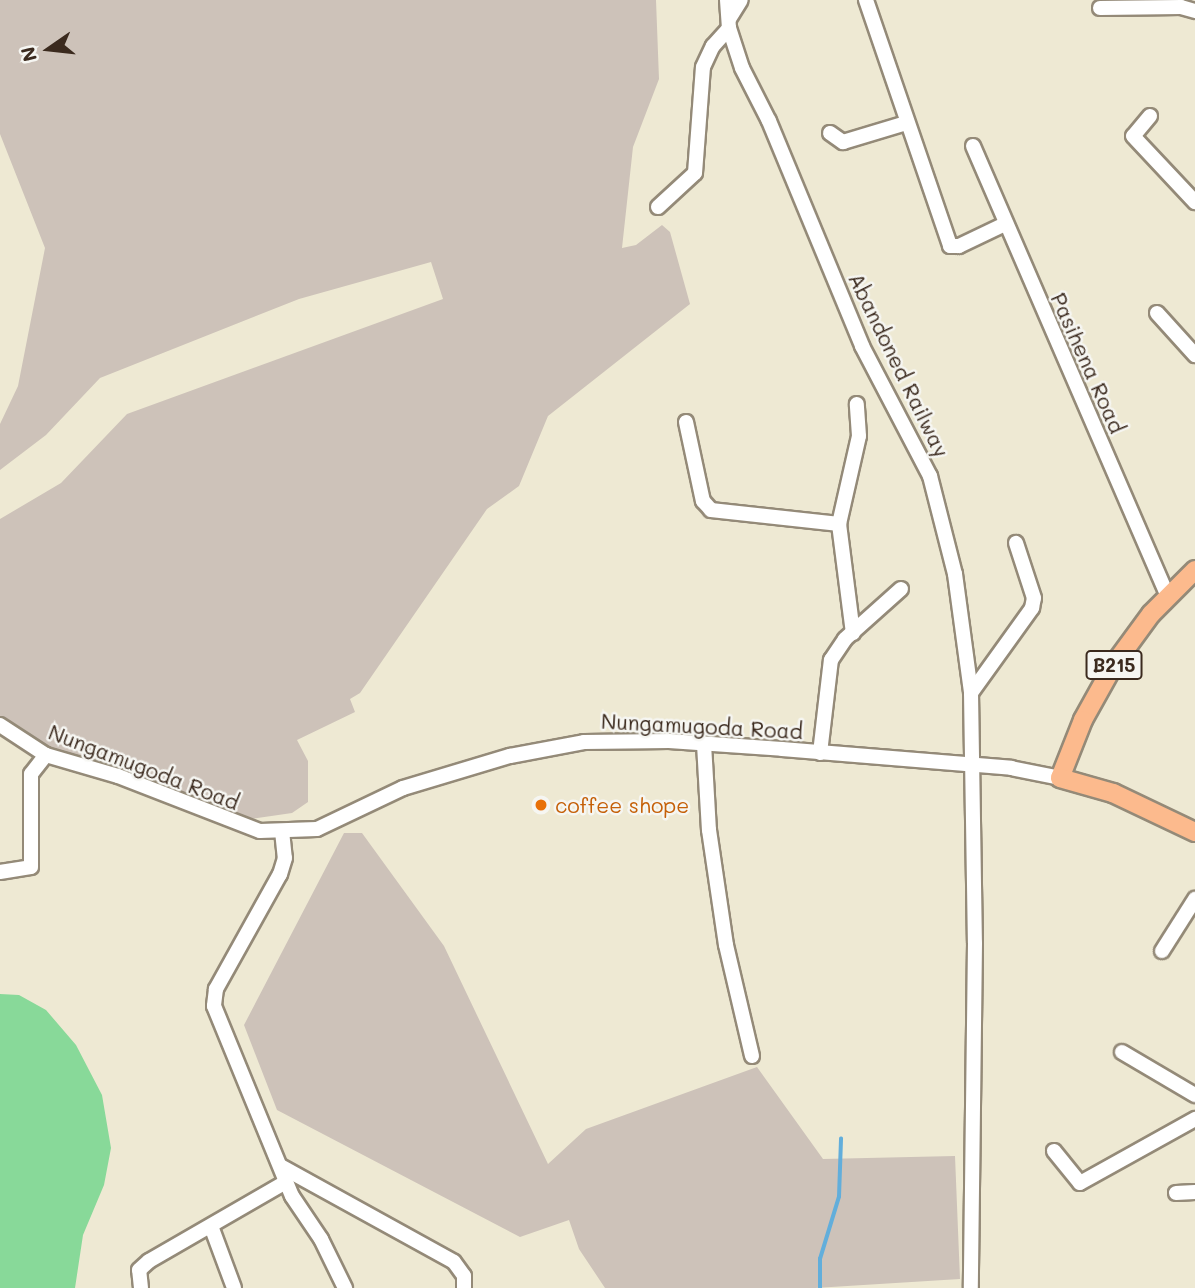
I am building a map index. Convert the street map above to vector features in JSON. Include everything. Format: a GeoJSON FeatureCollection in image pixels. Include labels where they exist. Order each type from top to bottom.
{"type":"FeatureCollection","features":[{"type":"Feature","properties":{"kind":"main road","name":"B215"},"geometry":{"type":"LineString","coordinates":[[1060,778],[1083,720],[1113,666],[1167,596],[1195,570]]}},
{"type":"Feature","properties":{"kind":"main road"},"geometry":{"type":"LineString","coordinates":[[1060,778],[1113,793],[1195,832]]}},
{"type":"Feature","properties":{"kind":"street","name":"Abandoned Railway"},"geometry":{"type":"LineString","coordinates":[[727,0],[729,24],[742,68],[769,121],[862,346],[930,476],[955,574],[971,693],[970,765],[975,943],[971,1288]]}},
{"type":"Feature","properties":{"kind":"street"},"geometry":{"type":"LineString","coordinates":[[658,207],[695,173],[703,67],[741,0]]}},
{"type":"Feature","properties":{"kind":"street"},"geometry":{"type":"LineString","coordinates":[[866,0],[950,246],[960,247],[1005,224]]}},
{"type":"Feature","properties":{"kind":"street"},"geometry":{"type":"LineString","coordinates":[[1100,8],[1181,7],[1195,11]]}},
{"type":"Feature","properties":{"kind":"street"},"geometry":{"type":"LineString","coordinates":[[1150,116],[1133,136],[1195,202]]}},
{"type":"Feature","properties":{"kind":"street"},"geometry":{"type":"LineString","coordinates":[[830,133],[843,142],[906,123]]}},
{"type":"Feature","properties":{"kind":"street","name":"Pasihena Road"},"geometry":{"type":"LineString","coordinates":[[973,146],[1167,596]]}},
{"type":"Feature","properties":{"kind":"street"},"geometry":{"type":"LineString","coordinates":[[1157,313],[1195,355]]}},
{"type":"Feature","properties":{"kind":"street"},"geometry":{"type":"LineString","coordinates":[[853,633],[839,524],[859,436],[857,404]]}},
{"type":"Feature","properties":{"kind":"street"},"geometry":{"type":"LineString","coordinates":[[686,422],[703,501],[711,510],[839,524]]}},
{"type":"Feature","properties":{"kind":"street"},"geometry":{"type":"LineString","coordinates":[[971,693],[1032,608],[1034,598],[1016,543]]}},
{"type":"Feature","properties":{"kind":"street"},"geometry":{"type":"LineString","coordinates":[[820,752],[831,660],[853,633],[901,589]]}},
{"type":"Feature","properties":{"kind":"street","name":"Nungamugoda Road"},"geometry":{"type":"LineString","coordinates":[[0,725],[46,755],[118,776],[229,822],[282,831],[317,829],[403,788],[510,756],[584,742],[704,744],[820,752],[970,765],[1060,778]]}},
{"type":"Feature","properties":{"kind":"street"},"geometry":{"type":"LineString","coordinates":[[704,744],[709,830],[726,945],[752,1056]]}},
{"type":"Feature","properties":{"kind":"street"},"geometry":{"type":"LineString","coordinates":[[0,872],[31,867],[31,774],[46,755]]}},
{"type":"Feature","properties":{"kind":"street"},"geometry":{"type":"LineString","coordinates":[[282,831],[285,858],[281,874],[216,989],[214,1006],[284,1175],[345,1288]]}},
{"type":"Feature","properties":{"kind":"street"},"geometry":{"type":"LineString","coordinates":[[1162,951],[1195,899]]}},
{"type":"Feature","properties":{"kind":"street"},"geometry":{"type":"LineString","coordinates":[[1122,1052],[1195,1095]]}},
{"type":"Feature","properties":{"kind":"street"},"geometry":{"type":"LineString","coordinates":[[1055,1151],[1080,1183],[1195,1119]]}},
{"type":"Feature","properties":{"kind":"street"},"geometry":{"type":"LineString","coordinates":[[141,1288],[139,1269],[211,1226],[284,1175]]}},
{"type":"Feature","properties":{"kind":"street"},"geometry":{"type":"LineString","coordinates":[[284,1175],[454,1262],[464,1276],[464,1288]]}},
{"type":"Feature","properties":{"kind":"street"},"geometry":{"type":"LineString","coordinates":[[1176,1194],[1195,1192]]}},
{"type":"Feature","properties":{"kind":"street"},"geometry":{"type":"LineString","coordinates":[[211,1226],[234,1288]]}},
{"type":"Feature","properties":{"kind":"shaded area"},"geometry":{"type":"Polygon","coordinates":[[[0,0],[656,0],[659,79],[633,147],[622,248],[636,245],[662,225],[670,232],[690,304],[548,416],[519,486],[487,509],[360,693],[350,699],[355,712],[297,740],[308,761],[308,802],[292,813],[229,822],[77,764],[0,725],[0,519],[61,483],[127,414],[443,299],[431,262],[299,299],[100,378],[46,435],[0,470],[0,424],[18,386],[45,248],[0,134],[0,0]]]}},
{"type":"Feature","properties":{"kind":"shaded area"},"geometry":{"type":"Polygon","coordinates":[[[344,833],[362,833],[444,946],[548,1164],[586,1129],[757,1067],[823,1159],[955,1156],[960,1279],[815,1288],[605,1288],[579,1249],[569,1220],[520,1237],[277,1110],[244,1025],[344,833]]]}},
{"type":"Feature","properties":{"kind":"green space"},"geometry":{"type":"Polygon","coordinates":[[[0,994],[19,995],[46,1010],[76,1045],[102,1095],[111,1148],[104,1185],[83,1235],[75,1288],[0,1288],[0,994]]]}},
{"type":"Feature","properties":{"kind":"waterway"},"geometry":{"type":"LineString","coordinates":[[820,1288],[820,1259],[839,1197],[841,1139]]}},
{"type":"Feature","properties":{"kind":"place","name":"coffee shope"},"geometry":{"type":"Point","coordinates":[541,805]}}]}
